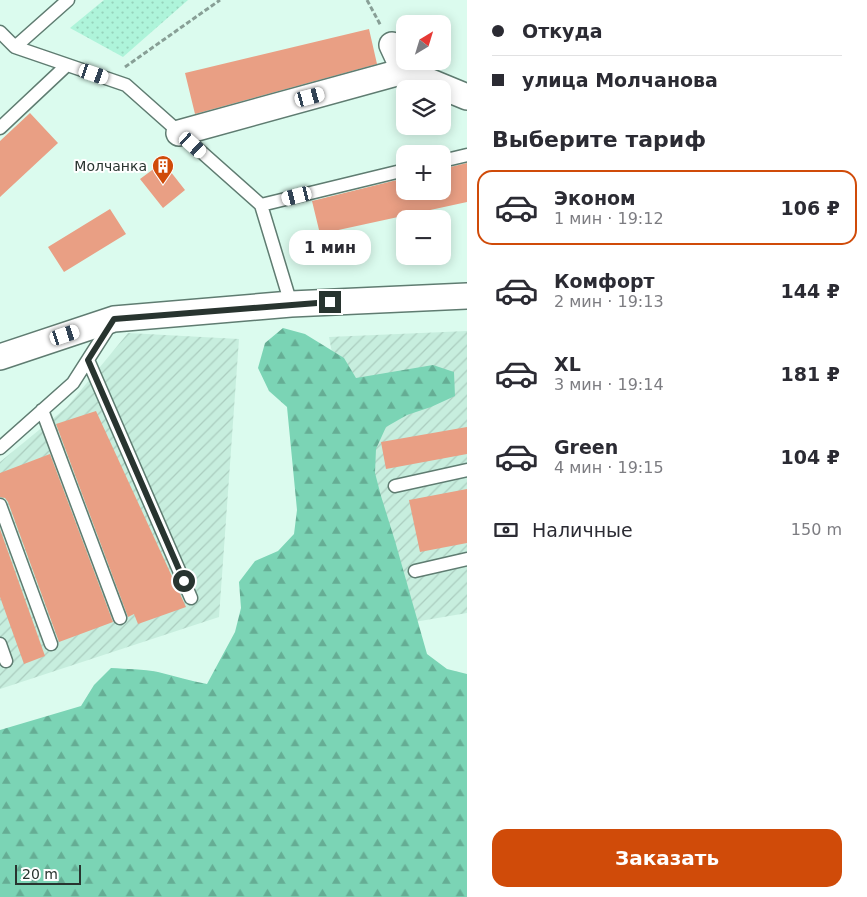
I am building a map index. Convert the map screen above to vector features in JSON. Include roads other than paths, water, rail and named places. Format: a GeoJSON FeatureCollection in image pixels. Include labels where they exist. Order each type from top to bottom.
{"type":"FeatureCollection","features":[{"type":"Feature","properties":{"kind":"street"},"geometry":{"type":"LineString","coordinates":[[392,44],[404,71]]}},
{"type":"Feature","properties":{"kind":"street"},"geometry":{"type":"LineString","coordinates":[[179,133],[404,71],[467,97]]}},
{"type":"Feature","properties":{"kind":"street"},"geometry":{"type":"LineString","coordinates":[[0,357],[114,319],[291,304],[467,296]]}},
{"type":"Feature","properties":{"kind":"lane"},"geometry":{"type":"LineString","coordinates":[[15,47],[68,0]]}},
{"type":"Feature","properties":{"kind":"lane"},"geometry":{"type":"LineString","coordinates":[[0,32],[15,47],[126,85],[261,205],[291,304]]}},
{"type":"Feature","properties":{"kind":"lane"},"geometry":{"type":"LineString","coordinates":[[0,128],[67,65]]}},
{"type":"Feature","properties":{"kind":"lane"},"geometry":{"type":"LineString","coordinates":[[451,159],[467,155]]}},
{"type":"Feature","properties":{"kind":"lane"},"geometry":{"type":"LineString","coordinates":[[261,205],[396,172]]}},
{"type":"Feature","properties":{"kind":"lane"},"geometry":{"type":"LineString","coordinates":[[0,448],[73,383],[114,319]]}},
{"type":"Feature","properties":{"kind":"lane"},"geometry":{"type":"LineString","coordinates":[[88,360],[192,598]]}},
{"type":"Feature","properties":{"kind":"lane"},"geometry":{"type":"LineString","coordinates":[[42,410],[120,618]]}},
{"type":"Feature","properties":{"kind":"lane"},"geometry":{"type":"LineString","coordinates":[[395,486],[467,470]]}},
{"type":"Feature","properties":{"kind":"lane"},"geometry":{"type":"LineString","coordinates":[[0,505],[51,644]]}},
{"type":"Feature","properties":{"kind":"lane"},"geometry":{"type":"LineString","coordinates":[[414,571],[467,559]]}},
{"type":"Feature","properties":{"kind":"lane"},"geometry":{"type":"LineString","coordinates":[[0,644],[6,661]]}},
{"type":"Feature","properties":{"kind":"place","name":"Молчанка"},"geometry":{"type":"Point","coordinates":[163,185]}}]}
